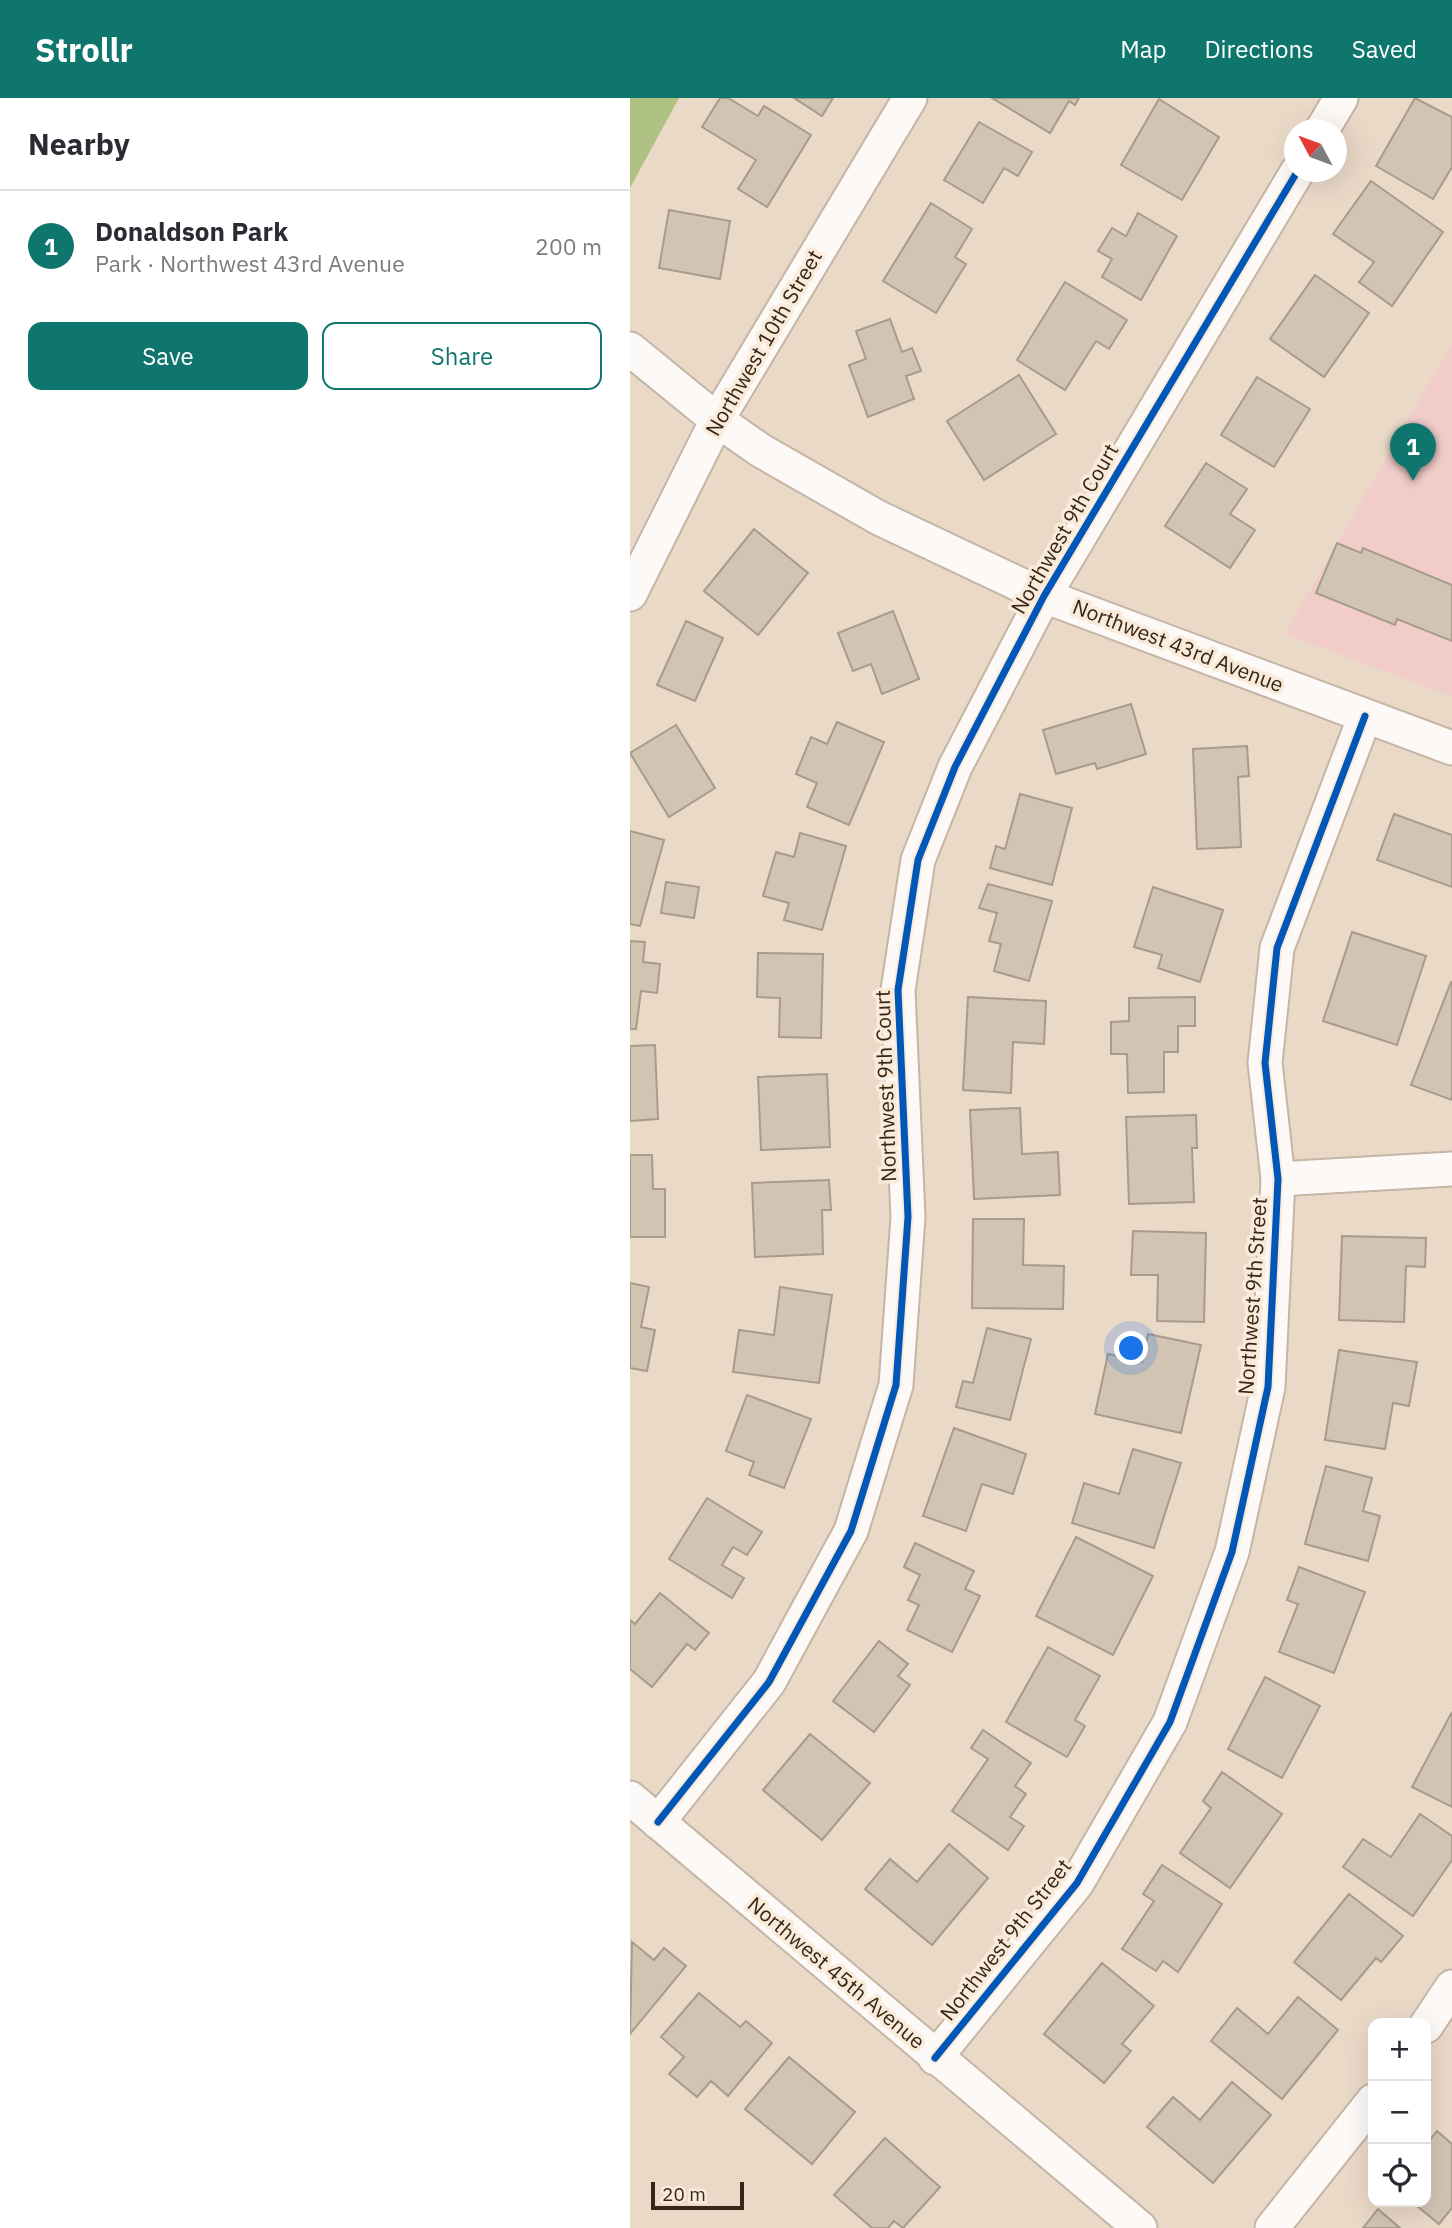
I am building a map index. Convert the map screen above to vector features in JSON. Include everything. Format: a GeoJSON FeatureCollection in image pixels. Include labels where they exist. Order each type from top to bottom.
{"type":"FeatureCollection","features":[{"type":"Feature","properties":{"kind":"street","name":"Northwest 10th Street"},"geometry":{"type":"LineString","coordinates":[[630,593],[717,420],[910,98]]}},
{"type":"Feature","properties":{"kind":"street"},"geometry":{"type":"LineString","coordinates":[[1328,119],[1340,98]]}},
{"type":"Feature","properties":{"kind":"street","name":"Northwest 9th Court"},"geometry":{"type":"LineString","coordinates":[[658,1822],[769,1682],[851,1531],[896,1384],[908,1217],[898,990],[918,860],[955,767],[1044,596],[1291,182]]}},
{"type":"Feature","properties":{"kind":"street","name":"Northwest 43rd Avenue"},"geometry":{"type":"LineString","coordinates":[[630,349],[717,420],[760,450],[879,518],[1044,596],[1365,716],[1449,739]]}},
{"type":"Feature","properties":{"kind":"street","name":"Northwest 9th Street"},"geometry":{"type":"LineString","coordinates":[[935,2058],[1077,1883],[1170,1722],[1232,1552],[1268,1387],[1278,1179],[1265,1063],[1277,948],[1365,716]]}},
{"type":"Feature","properties":{"kind":"street"},"geometry":{"type":"LineString","coordinates":[[1278,1179],[1452,1169]]}},
{"type":"Feature","properties":{"kind":"street","name":"Northwest 45th Avenue"},"geometry":{"type":"LineString","coordinates":[[630,1798],[935,2058],[1140,2228]]}},
{"type":"Feature","properties":{"kind":"street"},"geometry":{"type":"LineString","coordinates":[[1431,2018],[1452,1987]]}},
{"type":"Feature","properties":{"kind":"street"},"geometry":{"type":"LineString","coordinates":[[1272,2228],[1368,2107]]}},
{"type":"Feature","properties":{"kind":"shaded area"},"geometry":{"type":"Polygon","coordinates":[[[630,98],[679,98],[630,188],[630,98]]]}},
{"type":"Feature","properties":{"kind":"shaded area"},"geometry":{"type":"Polygon","coordinates":[[[1452,344],[1452,696],[1285,634],[1452,344]]]}},
{"type":"Feature","properties":{"kind":"building"},"geometry":{"type":"Polygon","coordinates":[[[720,98],[728,98],[758,116],[764,106],[811,135],[767,207],[738,189],[756,160],[702,127],[720,98]]]}},
{"type":"Feature","properties":{"kind":"building"},"geometry":{"type":"Polygon","coordinates":[[[794,98],[833,98],[822,116],[794,98]]]}},
{"type":"Feature","properties":{"kind":"building"},"geometry":{"type":"Polygon","coordinates":[[[992,98],[1079,98],[1075,105],[1069,101],[1050,133],[992,98]]]}},
{"type":"Feature","properties":{"kind":"building"},"geometry":{"type":"Polygon","coordinates":[[[1415,98],[1452,117],[1452,167],[1433,199],[1376,166],[1415,98]]]}},
{"type":"Feature","properties":{"kind":"building"},"geometry":{"type":"Polygon","coordinates":[[[1159,99],[1219,137],[1182,200],[1121,165],[1159,99]]]}},
{"type":"Feature","properties":{"kind":"building"},"geometry":{"type":"Polygon","coordinates":[[[979,122],[1032,152],[1018,176],[1004,168],[983,203],[944,180],[979,122]]]}},
{"type":"Feature","properties":{"kind":"building"},"geometry":{"type":"Polygon","coordinates":[[[1371,181],[1443,232],[1392,306],[1359,282],[1374,262],[1333,234],[1371,181]]]}},
{"type":"Feature","properties":{"kind":"building"},"geometry":{"type":"Polygon","coordinates":[[[931,203],[972,229],[955,257],[966,264],[936,313],[883,281],[931,203]]]}},
{"type":"Feature","properties":{"kind":"building"},"geometry":{"type":"Polygon","coordinates":[[[669,210],[730,221],[720,279],[659,268],[669,210]]]}},
{"type":"Feature","properties":{"kind":"building"},"geometry":{"type":"Polygon","coordinates":[[[1138,213],[1177,236],[1141,300],[1102,277],[1112,259],[1098,251],[1112,228],[1126,236],[1138,213]]]}},
{"type":"Feature","properties":{"kind":"building"},"geometry":{"type":"Polygon","coordinates":[[[1315,275],[1369,313],[1324,377],[1270,339],[1315,275]]]}},
{"type":"Feature","properties":{"kind":"building"},"geometry":{"type":"Polygon","coordinates":[[[1065,282],[1127,320],[1109,349],[1096,341],[1065,390],[1017,360],[1065,282]]]}},
{"type":"Feature","properties":{"kind":"building"},"geometry":{"type":"Polygon","coordinates":[[[890,319],[902,352],[912,348],[921,371],[906,376],[914,399],[868,417],[849,365],[866,359],[856,331],[890,319]]]}},
{"type":"Feature","properties":{"kind":"building"},"geometry":{"type":"Polygon","coordinates":[[[1019,375],[1056,434],[984,480],[947,421],[1019,375]]]}},
{"type":"Feature","properties":{"kind":"building"},"geometry":{"type":"Polygon","coordinates":[[[1257,377],[1310,409],[1274,467],[1221,435],[1257,377]]]}},
{"type":"Feature","properties":{"kind":"building"},"geometry":{"type":"Polygon","coordinates":[[[1206,463],[1247,489],[1230,514],[1255,530],[1230,568],[1165,526],[1206,463]]]}},
{"type":"Feature","properties":{"kind":"building"},"geometry":{"type":"Polygon","coordinates":[[[754,529],[808,573],[758,635],[704,591],[754,529]]]}},
{"type":"Feature","properties":{"kind":"building"},"geometry":{"type":"Polygon","coordinates":[[[1337,543],[1361,553],[1363,548],[1452,585],[1452,641],[1397,619],[1395,625],[1316,593],[1337,543]]]}},
{"type":"Feature","properties":{"kind":"building"},"geometry":{"type":"Polygon","coordinates":[[[893,611],[919,679],[882,694],[871,664],[853,671],[838,633],[893,611]]]}},
{"type":"Feature","properties":{"kind":"building"},"geometry":{"type":"Polygon","coordinates":[[[686,621],[723,638],[695,701],[657,685],[686,621]]]}},
{"type":"Feature","properties":{"kind":"building"},"geometry":{"type":"Polygon","coordinates":[[[1131,704],[1146,754],[1097,769],[1095,763],[1056,774],[1043,730],[1131,704]]]}},
{"type":"Feature","properties":{"kind":"building"},"geometry":{"type":"Polygon","coordinates":[[[837,722],[884,742],[849,825],[807,807],[817,783],[796,774],[811,737],[827,744],[837,722]]]}},
{"type":"Feature","properties":{"kind":"building"},"geometry":{"type":"Polygon","coordinates":[[[676,725],[715,788],[669,817],[630,753],[676,725]]]}},
{"type":"Feature","properties":{"kind":"building"},"geometry":{"type":"Polygon","coordinates":[[[1247,746],[1249,776],[1238,777],[1241,847],[1197,849],[1193,749],[1247,746]]]}},
{"type":"Feature","properties":{"kind":"building"},"geometry":{"type":"Polygon","coordinates":[[[1020,794],[1072,808],[1052,885],[990,868],[996,846],[1005,849],[1020,794]]]}},
{"type":"Feature","properties":{"kind":"building"},"geometry":{"type":"Polygon","coordinates":[[[1394,814],[1452,835],[1452,887],[1377,860],[1394,814]]]}},
{"type":"Feature","properties":{"kind":"building"},"geometry":{"type":"Polygon","coordinates":[[[630,831],[664,840],[640,926],[630,924],[630,831]]]}},
{"type":"Feature","properties":{"kind":"building"},"geometry":{"type":"Polygon","coordinates":[[[800,833],[846,846],[822,930],[784,920],[789,903],[763,896],[776,852],[794,857],[800,833]]]}},
{"type":"Feature","properties":{"kind":"building"},"geometry":{"type":"Polygon","coordinates":[[[666,882],[699,887],[694,918],[661,913],[666,882]]]}},
{"type":"Feature","properties":{"kind":"building"},"geometry":{"type":"Polygon","coordinates":[[[988,884],[1052,901],[1029,981],[994,971],[1001,944],[989,941],[997,913],[979,908],[988,884]]]}},
{"type":"Feature","properties":{"kind":"building"},"geometry":{"type":"Polygon","coordinates":[[[1153,887],[1223,910],[1200,982],[1158,968],[1162,955],[1134,947],[1153,887]]]}},
{"type":"Feature","properties":{"kind":"building"},"geometry":{"type":"Polygon","coordinates":[[[1352,932],[1426,956],[1397,1045],[1323,1021],[1352,932]]]}},
{"type":"Feature","properties":{"kind":"building"},"geometry":{"type":"Polygon","coordinates":[[[630,941],[645,942],[643,962],[660,964],[657,993],[641,991],[636,1029],[630,1029],[630,941]]]}},
{"type":"Feature","properties":{"kind":"building"},"geometry":{"type":"Polygon","coordinates":[[[758,953],[823,954],[821,1038],[779,1037],[780,998],[757,997],[758,953]]]}},
{"type":"Feature","properties":{"kind":"building"},"geometry":{"type":"Polygon","coordinates":[[[1452,982],[1452,1100],[1411,1085],[1452,982]]]}},
{"type":"Feature","properties":{"kind":"building"},"geometry":{"type":"Polygon","coordinates":[[[968,997],[1046,1001],[1044,1044],[1013,1042],[1011,1093],[963,1090],[968,997]]]}},
{"type":"Feature","properties":{"kind":"building"},"geometry":{"type":"Polygon","coordinates":[[[1195,997],[1195,1026],[1178,1026],[1178,1052],[1164,1052],[1164,1092],[1128,1093],[1127,1054],[1111,1054],[1111,1022],[1129,1021],[1129,998],[1195,997]]]}},
{"type":"Feature","properties":{"kind":"building"},"geometry":{"type":"Polygon","coordinates":[[[655,1045],[658,1119],[630,1121],[630,1046],[655,1045]]]}},
{"type":"Feature","properties":{"kind":"building"},"geometry":{"type":"Polygon","coordinates":[[[827,1074],[830,1147],[761,1150],[758,1077],[827,1074]]]}},
{"type":"Feature","properties":{"kind":"building"},"geometry":{"type":"Polygon","coordinates":[[[1020,1108],[1022,1154],[1058,1152],[1060,1195],[974,1199],[970,1110],[1020,1108]]]}},
{"type":"Feature","properties":{"kind":"building"},"geometry":{"type":"Polygon","coordinates":[[[1196,1115],[1197,1148],[1192,1148],[1194,1202],[1129,1204],[1126,1117],[1196,1115]]]}},
{"type":"Feature","properties":{"kind":"building"},"geometry":{"type":"Polygon","coordinates":[[[630,1155],[652,1155],[653,1189],[665,1189],[665,1237],[630,1237],[630,1155]]]}},
{"type":"Feature","properties":{"kind":"building"},"geometry":{"type":"Polygon","coordinates":[[[829,1180],[831,1210],[822,1210],[823,1254],[755,1257],[752,1183],[829,1180]]]}},
{"type":"Feature","properties":{"kind":"building"},"geometry":{"type":"Polygon","coordinates":[[[973,1219],[1024,1219],[1023,1265],[1064,1266],[1063,1309],[972,1308],[973,1219]]]}},
{"type":"Feature","properties":{"kind":"building"},"geometry":{"type":"Polygon","coordinates":[[[1133,1231],[1206,1233],[1204,1322],[1157,1321],[1158,1275],[1131,1275],[1133,1231]]]}},
{"type":"Feature","properties":{"kind":"building"},"geometry":{"type":"Polygon","coordinates":[[[1342,1236],[1426,1238],[1425,1267],[1406,1266],[1404,1322],[1339,1320],[1342,1236]]]}},
{"type":"Feature","properties":{"kind":"building"},"geometry":{"type":"Polygon","coordinates":[[[630,1283],[649,1287],[641,1327],[655,1330],[647,1371],[630,1368],[630,1283]]]}},
{"type":"Feature","properties":{"kind":"building"},"geometry":{"type":"Polygon","coordinates":[[[780,1287],[832,1295],[819,1383],[733,1372],[739,1330],[774,1335],[780,1287]]]}},
{"type":"Feature","properties":{"kind":"building"},"geometry":{"type":"Polygon","coordinates":[[[987,1328],[1031,1339],[1010,1420],[956,1407],[963,1381],[973,1383],[987,1328]]]}},
{"type":"Feature","properties":{"kind":"building"},"geometry":{"type":"Polygon","coordinates":[[[1148,1334],[1201,1345],[1181,1433],[1095,1414],[1108,1354],[1142,1362],[1148,1334]]]}},
{"type":"Feature","properties":{"kind":"building"},"geometry":{"type":"Polygon","coordinates":[[[1339,1350],[1417,1362],[1409,1406],[1393,1403],[1385,1449],[1325,1440],[1339,1350]]]}},
{"type":"Feature","properties":{"kind":"building"},"geometry":{"type":"Polygon","coordinates":[[[747,1395],[811,1419],[784,1488],[749,1475],[754,1462],[726,1451],[747,1395]]]}},
{"type":"Feature","properties":{"kind":"building"},"geometry":{"type":"Polygon","coordinates":[[[954,1428],[1026,1454],[1013,1494],[982,1484],[966,1531],[923,1516],[954,1428]]]}},
{"type":"Feature","properties":{"kind":"building"},"geometry":{"type":"Polygon","coordinates":[[[1133,1449],[1181,1463],[1154,1548],[1072,1523],[1084,1483],[1119,1494],[1133,1449]]]}},
{"type":"Feature","properties":{"kind":"building"},"geometry":{"type":"Polygon","coordinates":[[[1326,1466],[1372,1478],[1363,1511],[1380,1516],[1368,1561],[1305,1544],[1326,1466]]]}},
{"type":"Feature","properties":{"kind":"building"},"geometry":{"type":"Polygon","coordinates":[[[707,1498],[762,1532],[747,1555],[733,1547],[722,1565],[744,1578],[732,1598],[669,1559],[707,1498]]]}},
{"type":"Feature","properties":{"kind":"building"},"geometry":{"type":"Polygon","coordinates":[[[1076,1537],[1153,1576],[1113,1655],[1036,1616],[1076,1537]]]}},
{"type":"Feature","properties":{"kind":"building"},"geometry":{"type":"Polygon","coordinates":[[[915,1543],[974,1571],[965,1589],[980,1596],[952,1652],[907,1630],[919,1605],[908,1600],[920,1575],[904,1567],[915,1543]]]}},
{"type":"Feature","properties":{"kind":"building"},"geometry":{"type":"Polygon","coordinates":[[[1299,1567],[1365,1592],[1334,1673],[1279,1652],[1298,1604],[1287,1600],[1299,1567]]]}},
{"type":"Feature","properties":{"kind":"building"},"geometry":{"type":"Polygon","coordinates":[[[660,1593],[709,1633],[695,1650],[687,1644],[652,1687],[630,1669],[630,1620],[635,1624],[660,1593]]]}},
{"type":"Feature","properties":{"kind":"building"},"geometry":{"type":"Polygon","coordinates":[[[879,1641],[908,1664],[898,1676],[910,1685],[874,1732],[833,1701],[879,1641]]]}},
{"type":"Feature","properties":{"kind":"building"},"geometry":{"type":"Polygon","coordinates":[[[1048,1647],[1100,1676],[1075,1720],[1085,1726],[1067,1757],[1006,1722],[1048,1647]]]}},
{"type":"Feature","properties":{"kind":"building"},"geometry":{"type":"Polygon","coordinates":[[[1265,1677],[1320,1706],[1282,1778],[1228,1749],[1265,1677]]]}},
{"type":"Feature","properties":{"kind":"building"},"geometry":{"type":"Polygon","coordinates":[[[1452,1712],[1452,1807],[1412,1787],[1452,1712]]]}},
{"type":"Feature","properties":{"kind":"building"},"geometry":{"type":"Polygon","coordinates":[[[983,1730],[1031,1763],[1015,1786],[1026,1794],[1010,1817],[1024,1826],[1008,1850],[952,1811],[988,1759],[971,1748],[983,1730]]]}},
{"type":"Feature","properties":{"kind":"building"},"geometry":{"type":"Polygon","coordinates":[[[810,1734],[870,1783],[822,1840],[763,1790],[810,1734]]]}},
{"type":"Feature","properties":{"kind":"building"},"geometry":{"type":"Polygon","coordinates":[[[1222,1772],[1282,1814],[1230,1888],[1180,1853],[1211,1808],[1203,1801],[1222,1772]]]}},
{"type":"Feature","properties":{"kind":"building"},"geometry":{"type":"Polygon","coordinates":[[[1420,1814],[1452,1836],[1452,1860],[1413,1916],[1343,1867],[1363,1839],[1391,1857],[1420,1814]]]}},
{"type":"Feature","properties":{"kind":"building"},"geometry":{"type":"Polygon","coordinates":[[[949,1844],[988,1878],[932,1945],[865,1889],[890,1859],[917,1882],[949,1844]]]}},
{"type":"Feature","properties":{"kind":"building"},"geometry":{"type":"Polygon","coordinates":[[[1162,1865],[1222,1904],[1178,1972],[1163,1961],[1156,1971],[1122,1949],[1154,1901],[1143,1894],[1162,1865]]]}},
{"type":"Feature","properties":{"kind":"building"},"geometry":{"type":"Polygon","coordinates":[[[1349,1894],[1403,1936],[1381,1962],[1376,1958],[1341,2000],[1294,1962],[1349,1894]]]}},
{"type":"Feature","properties":{"kind":"building"},"geometry":{"type":"Polygon","coordinates":[[[632,1942],[654,1960],[664,1948],[686,1966],[630,2034],[632,1942]]]}},
{"type":"Feature","properties":{"kind":"building"},"geometry":{"type":"Polygon","coordinates":[[[1102,1963],[1154,2006],[1122,2044],[1131,2051],[1104,2083],[1044,2034],[1102,1963]]]}},
{"type":"Feature","properties":{"kind":"building"},"geometry":{"type":"Polygon","coordinates":[[[699,1993],[740,2027],[746,2021],[772,2043],[728,2096],[711,2081],[697,2097],[669,2074],[684,2057],[661,2037],[699,1993]]]}},
{"type":"Feature","properties":{"kind":"building"},"geometry":{"type":"Polygon","coordinates":[[[1298,1997],[1338,2030],[1282,2099],[1211,2041],[1237,2008],[1268,2034],[1298,1997]]]}},
{"type":"Feature","properties":{"kind":"building"},"geometry":{"type":"Polygon","coordinates":[[[789,2057],[855,2112],[812,2164],[745,2109],[789,2057]]]}},
{"type":"Feature","properties":{"kind":"building"},"geometry":{"type":"Polygon","coordinates":[[[1232,2082],[1271,2115],[1213,2183],[1147,2127],[1173,2097],[1200,2120],[1232,2082]]]}},
{"type":"Feature","properties":{"kind":"building"},"geometry":{"type":"Polygon","coordinates":[[[1437,2131],[1452,2144],[1452,2208],[1439,2224],[1418,2207],[1431,2207],[1431,2139],[1437,2131]]]}},
{"type":"Feature","properties":{"kind":"building"},"geometry":{"type":"Polygon","coordinates":[[[885,2138],[940,2187],[903,2228],[894,2221],[888,2228],[872,2228],[834,2195],[885,2138]]]}},
{"type":"Feature","properties":{"kind":"building"},"geometry":{"type":"Polygon","coordinates":[[[1378,2209],[1400,2228],[1363,2228],[1378,2209]]]}},
{"type":"Feature","properties":{"kind":"cycle path"},"geometry":{"type":"LineString","coordinates":[[658,1822],[769,1682],[851,1531],[896,1385],[908,1217],[898,990],[918,860],[955,767],[1044,596],[1291,182]]}},
{"type":"Feature","properties":{"kind":"cycle path"},"geometry":{"type":"LineString","coordinates":[[935,2058],[1077,1883],[1170,1722],[1232,1552],[1268,1387],[1278,1179],[1265,1063],[1277,948],[1365,716]]}},
{"type":"Feature","properties":{"kind":"place","name":"Donaldson Park"},"geometry":{"type":"Point","coordinates":[1413,481]}}]}
